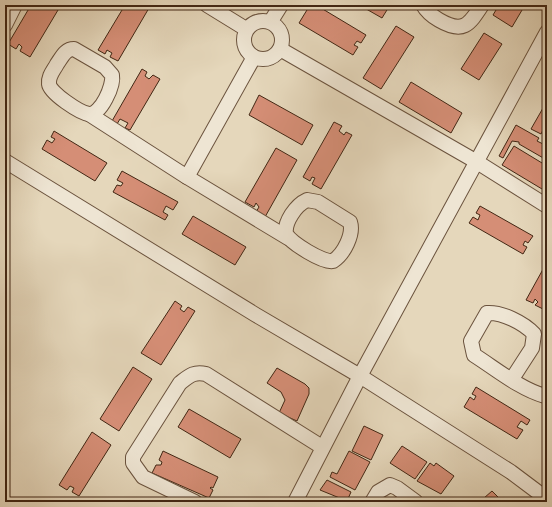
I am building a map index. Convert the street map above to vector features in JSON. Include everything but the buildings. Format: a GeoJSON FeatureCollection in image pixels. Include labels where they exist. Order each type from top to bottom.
{"type":"FeatureCollection","features":[{"type":"Feature","properties":{"kind":"street"},"geometry":{"type":"LineString","coordinates":[[5,25],[15,5]]}},
{"type":"Feature","properties":{"kind":"street"},"geometry":{"type":"LineString","coordinates":[[206,5],[246,30]]}},
{"type":"Feature","properties":{"kind":"street"},"geometry":{"type":"LineString","coordinates":[[271,22],[281,5]]}},
{"type":"Feature","properties":{"kind":"street"},"geometry":{"type":"LineString","coordinates":[[423,5],[426,11],[432,16],[452,27],[458,27],[470,22],[482,5]]}},
{"type":"Feature","properties":{"kind":"street"},"geometry":{"type":"LineString","coordinates":[[257,21],[271,22],[280,30],[283,37],[280,49],[277,54],[266,59],[254,57],[246,48],[244,42],[246,30],[257,21]]}},
{"type":"Feature","properties":{"kind":"street"},"geometry":{"type":"LineString","coordinates":[[295,502],[322,447],[360,376],[547,32]]}},
{"type":"Feature","properties":{"kind":"street"},"geometry":{"type":"LineString","coordinates":[[88,114],[98,111],[112,86],[112,75],[105,67],[78,50],[71,49],[62,56],[49,78],[49,86],[56,95],[323,260],[330,262],[339,256],[352,234],[352,228],[345,218],[318,202],[306,200],[297,207],[286,226],[285,230],[288,238]]}},
{"type":"Feature","properties":{"kind":"street"},"geometry":{"type":"LineString","coordinates":[[280,49],[477,162],[547,206]]}},
{"type":"Feature","properties":{"kind":"street"},"geometry":{"type":"LineString","coordinates":[[188,177],[254,57]]}},
{"type":"Feature","properties":{"kind":"street"},"geometry":{"type":"LineString","coordinates":[[5,161],[256,315],[360,376],[511,472],[547,499]]}},
{"type":"Feature","properties":{"kind":"street"},"geometry":{"type":"LineString","coordinates":[[512,379],[532,348],[534,334],[529,329],[496,313],[487,313],[471,341],[471,349],[474,355],[512,379],[536,394],[547,395]]}},
{"type":"Feature","properties":{"kind":"street"},"geometry":{"type":"LineString","coordinates":[[195,502],[143,477],[133,464],[133,457],[180,383],[189,376],[198,372],[206,374],[322,447]]}},
{"type":"Feature","properties":{"kind":"street"},"geometry":{"type":"LineString","coordinates":[[372,502],[378,492],[390,485],[397,488],[416,502]]}}]}
